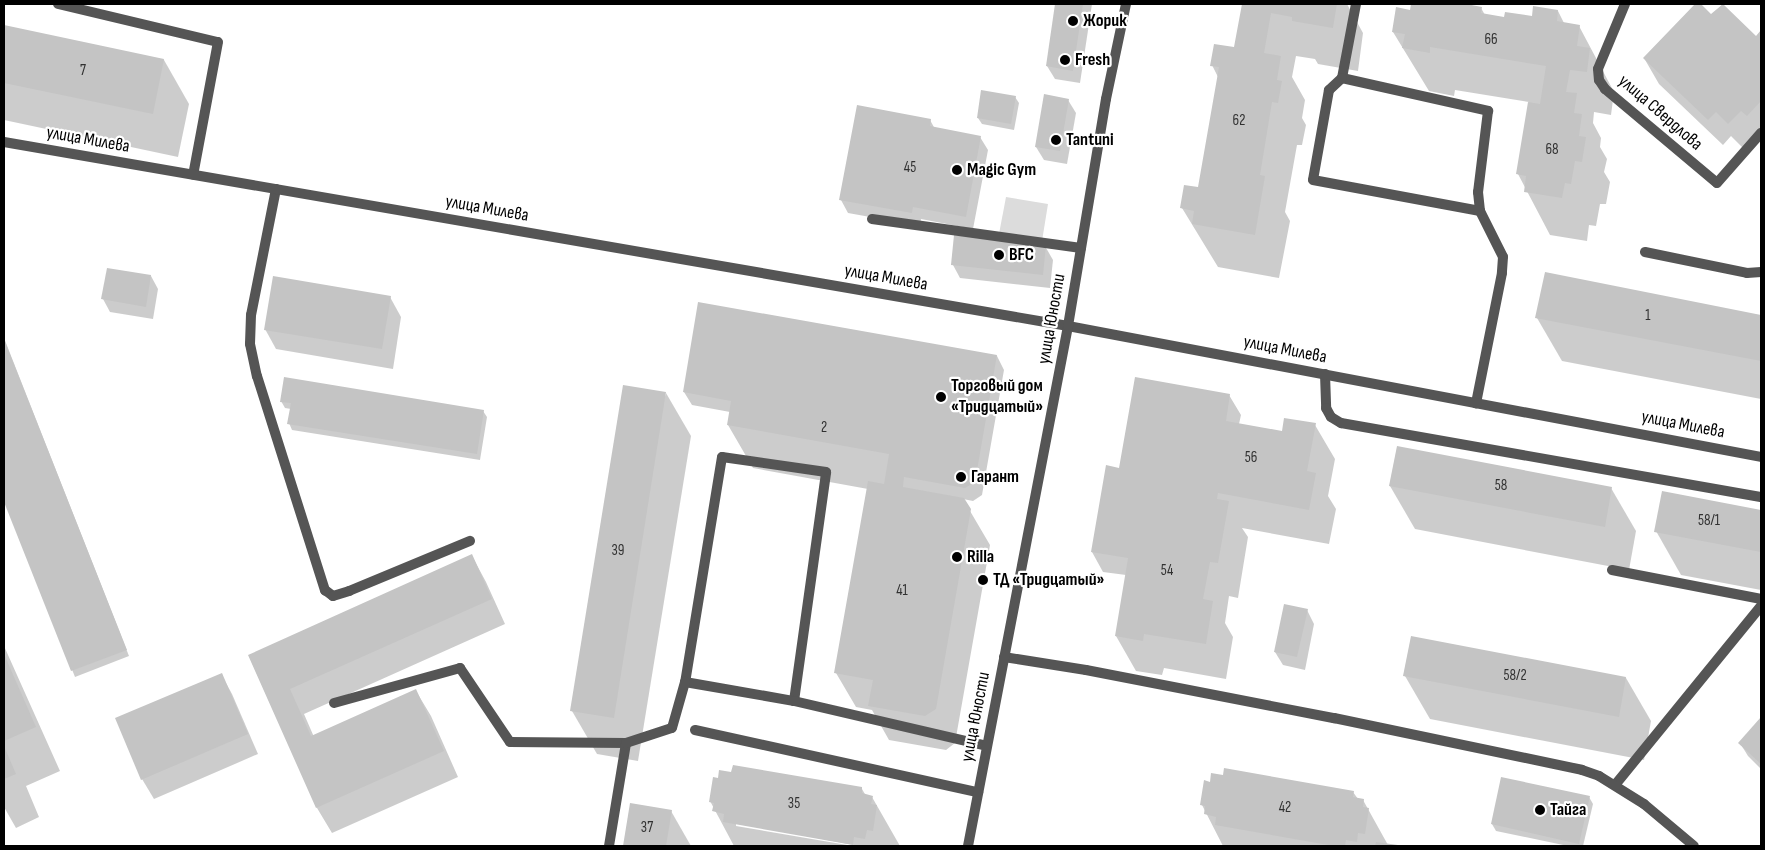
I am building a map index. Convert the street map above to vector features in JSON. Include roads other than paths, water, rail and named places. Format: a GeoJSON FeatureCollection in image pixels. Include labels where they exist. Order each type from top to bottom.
{"type":"FeatureCollection","features":[{"type":"Feature","properties":{"kind":"street"},"geometry":{"type":"LineString","coordinates":[[58,4],[218,42],[193,175]]}},
{"type":"Feature","properties":{"kind":"street","name":"улица Юности"},"geometry":{"type":"LineString","coordinates":[[968,846],[1068,326],[1106,99],[1126,4]]}},
{"type":"Feature","properties":{"kind":"street"},"geometry":{"type":"LineString","coordinates":[[1356,4],[1342,78],[1329,90],[1313,180],[1480,211]]}},
{"type":"Feature","properties":{"kind":"street","name":"улица Свердлова"},"geometry":{"type":"LineString","coordinates":[[1625,4],[1598,69],[1599,80],[1606,89],[1717,183],[1761,133]]}},
{"type":"Feature","properties":{"kind":"street"},"geometry":{"type":"LineString","coordinates":[[1342,78],[1488,111],[1478,192],[1480,211],[1503,257],[1502,273],[1476,402]]}},
{"type":"Feature","properties":{"kind":"street","name":"улица Милева"},"geometry":{"type":"LineString","coordinates":[[4,142],[1068,326],[1761,457]]}},
{"type":"Feature","properties":{"kind":"street"},"geometry":{"type":"LineString","coordinates":[[276,189],[251,315],[250,344],[257,376],[325,590],[333,596],[349,591],[470,540]]}},
{"type":"Feature","properties":{"kind":"street"},"geometry":{"type":"LineString","coordinates":[[872,219],[1081,248]]}},
{"type":"Feature","properties":{"kind":"street"},"geometry":{"type":"LineString","coordinates":[[1646,252],[1747,273],[1761,272]]}},
{"type":"Feature","properties":{"kind":"street"},"geometry":{"type":"LineString","coordinates":[[1325,374],[1326,408],[1330,418],[1341,423],[1761,497]]}},
{"type":"Feature","properties":{"kind":"street"},"geometry":{"type":"LineString","coordinates":[[334,703],[460,668],[510,742],[626,744],[672,728],[685,682],[722,457],[826,472],[794,700]]}},
{"type":"Feature","properties":{"kind":"street"},"geometry":{"type":"LineString","coordinates":[[1612,570],[1761,599]]}},
{"type":"Feature","properties":{"kind":"street"},"geometry":{"type":"LineString","coordinates":[[1615,785],[1761,606]]}},
{"type":"Feature","properties":{"kind":"street"},"geometry":{"type":"LineString","coordinates":[[1004,657],[1086,670],[1306,713],[1582,770],[1615,785],[1644,804],[1694,846]]}},
{"type":"Feature","properties":{"kind":"street"},"geometry":{"type":"LineString","coordinates":[[685,682],[794,700],[987,746]]}},
{"type":"Feature","properties":{"kind":"street"},"geometry":{"type":"LineString","coordinates":[[695,730],[978,792]]}},
{"type":"Feature","properties":{"kind":"street"},"geometry":{"type":"LineString","coordinates":[[608,846],[626,744]]}},
{"type":"Feature","properties":{"kind":"place","name":"Жорик"},"geometry":{"type":"Point","coordinates":[1073,21]}},
{"type":"Feature","properties":{"kind":"place","name":"Fresh"},"geometry":{"type":"Point","coordinates":[1065,60]}},
{"type":"Feature","properties":{"kind":"place","name":"Tantuni"},"geometry":{"type":"Point","coordinates":[1056,140]}},
{"type":"Feature","properties":{"kind":"place","name":"Magic Gym"},"geometry":{"type":"Point","coordinates":[957,170]}},
{"type":"Feature","properties":{"kind":"place","name":"BFC"},"geometry":{"type":"Point","coordinates":[999,255]}},
{"type":"Feature","properties":{"kind":"place","name":"Торговый дом «Тридцатый»"},"geometry":{"type":"Point","coordinates":[941,397]}},
{"type":"Feature","properties":{"kind":"place","name":"Гарант"},"geometry":{"type":"Point","coordinates":[961,477]}},
{"type":"Feature","properties":{"kind":"place","name":"Rilla"},"geometry":{"type":"Point","coordinates":[957,557]}},
{"type":"Feature","properties":{"kind":"place","name":"ТД «Тридцатый»"},"geometry":{"type":"Point","coordinates":[983,580]}},
{"type":"Feature","properties":{"kind":"place","name":"Тайга"},"geometry":{"type":"Point","coordinates":[1540,810]}}]}
